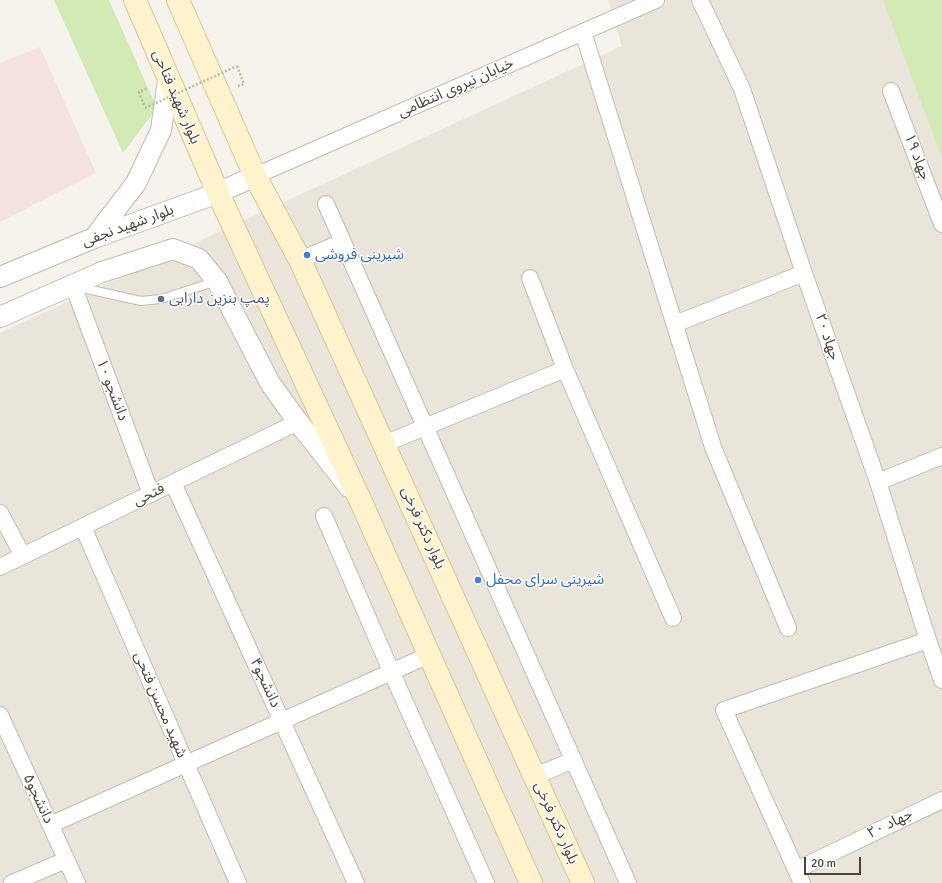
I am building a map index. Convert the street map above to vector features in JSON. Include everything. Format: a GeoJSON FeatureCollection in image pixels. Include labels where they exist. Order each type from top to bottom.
{"type":"FeatureCollection","features":[{"type":"Feature","properties":{"kind":"main road","name":"بلوار شهید فتاحی"},"geometry":{"type":"LineString","coordinates":[[135,0],[168,80],[218,193]]}},
{"type":"Feature","properties":{"kind":"main road"},"geometry":{"type":"LineString","coordinates":[[178,0],[255,176]]}},
{"type":"Feature","properties":{"kind":"main road","name":"بلوار دکتر فرخی"},"geometry":{"type":"LineString","coordinates":[[255,176],[300,260],[583,883]]}},
{"type":"Feature","properties":{"kind":"main road"},"geometry":{"type":"LineString","coordinates":[[218,193],[362,504],[531,883]]}},
{"type":"Feature","properties":{"kind":"street","name":"خیابان نیروی انتظامی"},"geometry":{"type":"LineString","coordinates":[[255,176],[656,0]]}},
{"type":"Feature","properties":{"kind":"street","name":"جهاد ۲۰"},"geometry":{"type":"LineString","coordinates":[[700,0],[742,90],[804,273],[878,482],[942,680]]}},
{"type":"Feature","properties":{"kind":"street"},"geometry":{"type":"LineString","coordinates":[[583,32],[713,447],[788,628]]}},
{"type":"Feature","properties":{"kind":"street"},"geometry":{"type":"LineString","coordinates":[[94,238],[136,183],[160,130],[168,80]]}},
{"type":"Feature","properties":{"kind":"street","name":"جهاد ۱۹"},"geometry":{"type":"LineString","coordinates":[[891,91],[942,224]]}},
{"type":"Feature","properties":{"kind":"street","name":"بلوار شهید نجفی"},"geometry":{"type":"LineString","coordinates":[[0,277],[94,238],[218,193],[255,176]]}},
{"type":"Feature","properties":{"kind":"street"},"geometry":{"type":"LineString","coordinates":[[326,204],[628,883]]}},
{"type":"Feature","properties":{"kind":"street"},"geometry":{"type":"LineString","coordinates":[[300,260],[342,242]]}},
{"type":"Feature","properties":{"kind":"street"},"geometry":{"type":"LineString","coordinates":[[0,318],[102,272],[172,249],[199,259],[217,281],[270,383],[298,422],[362,504]]}},
{"type":"Feature","properties":{"kind":"street"},"geometry":{"type":"LineString","coordinates":[[675,324],[804,273]]}},
{"type":"Feature","properties":{"kind":"street"},"geometry":{"type":"LineString","coordinates":[[530,278],[565,369],[673,618]]}},
{"type":"Feature","properties":{"kind":"street","name":"دانشجو ۱۰"},"geometry":{"type":"LineString","coordinates":[[73,285],[151,494]]}},
{"type":"Feature","properties":{"kind":"street"},"geometry":{"type":"LineString","coordinates":[[384,444],[565,369]]}},
{"type":"Feature","properties":{"kind":"street","name":"فتحی"},"geometry":{"type":"LineString","coordinates":[[0,567],[298,422]]}},
{"type":"Feature","properties":{"kind":"street"},"geometry":{"type":"LineString","coordinates":[[878,482],[942,456]]}},
{"type":"Feature","properties":{"kind":"street","name":"دانشجو۴"},"geometry":{"type":"LineString","coordinates":[[173,483],[356,883]]}},
{"type":"Feature","properties":{"kind":"street"},"geometry":{"type":"LineString","coordinates":[[0,513],[23,556]]}},
{"type":"Feature","properties":{"kind":"street"},"geometry":{"type":"LineString","coordinates":[[324,516],[391,672],[486,883]]}},
{"type":"Feature","properties":{"kind":"street","name":"شهید محسن فتحی"},"geometry":{"type":"LineString","coordinates":[[84,526],[238,883]]}},
{"type":"Feature","properties":{"kind":"street"},"geometry":{"type":"LineString","coordinates":[[799,877],[724,710],[928,640]]}},
{"type":"Feature","properties":{"kind":"street"},"geometry":{"type":"LineString","coordinates":[[50,825],[429,654]]}},
{"type":"Feature","properties":{"kind":"street","name":"دانشجو۵"},"geometry":{"type":"LineString","coordinates":[[0,715],[77,883]]}},
{"type":"Feature","properties":{"kind":"street"},"geometry":{"type":"LineString","coordinates":[[535,776],[574,760]]}},
{"type":"Feature","properties":{"kind":"street","name":"جهاد ۲۰"},"geometry":{"type":"LineString","coordinates":[[799,877],[942,800]]}},
{"type":"Feature","properties":{"kind":"street"},"geometry":{"type":"LineString","coordinates":[[12,883],[66,860]]}},
{"type":"Feature","properties":{"kind":"lane"},"geometry":{"type":"LineString","coordinates":[[73,285],[141,301],[161,300],[217,281]]}},
{"type":"Feature","properties":{"kind":"path"},"geometry":{"type":"LineString","coordinates":[[139,92],[145,108],[237,66],[244,84]]}},
{"type":"Feature","properties":{"kind":"shaded area"},"geometry":{"type":"Polygon","coordinates":[[[608,0],[942,0],[942,883],[0,883],[0,333],[622,46],[608,0]]]}},
{"type":"Feature","properties":{"kind":"shaded area"},"geometry":{"type":"Polygon","coordinates":[[[40,47],[96,173],[0,222],[0,63],[40,47]]]}},
{"type":"Feature","properties":{"kind":"green space"},"geometry":{"type":"Polygon","coordinates":[[[54,0],[109,0],[157,108],[123,153],[54,0]]]}},
{"type":"Feature","properties":{"kind":"green space"},"geometry":{"type":"Polygon","coordinates":[[[883,0],[942,0],[942,158],[883,0]]]}},
{"type":"Feature","properties":{"kind":"place","name":"شیرینی فروشی"},"geometry":{"type":"Point","coordinates":[307,255]}},
{"type":"Feature","properties":{"kind":"place","name":"پمپ بنزین دارابى"},"geometry":{"type":"Point","coordinates":[161,299]}},
{"type":"Feature","properties":{"kind":"place","name":"شیرینی سرای محفل"},"geometry":{"type":"Point","coordinates":[478,580]}}]}
